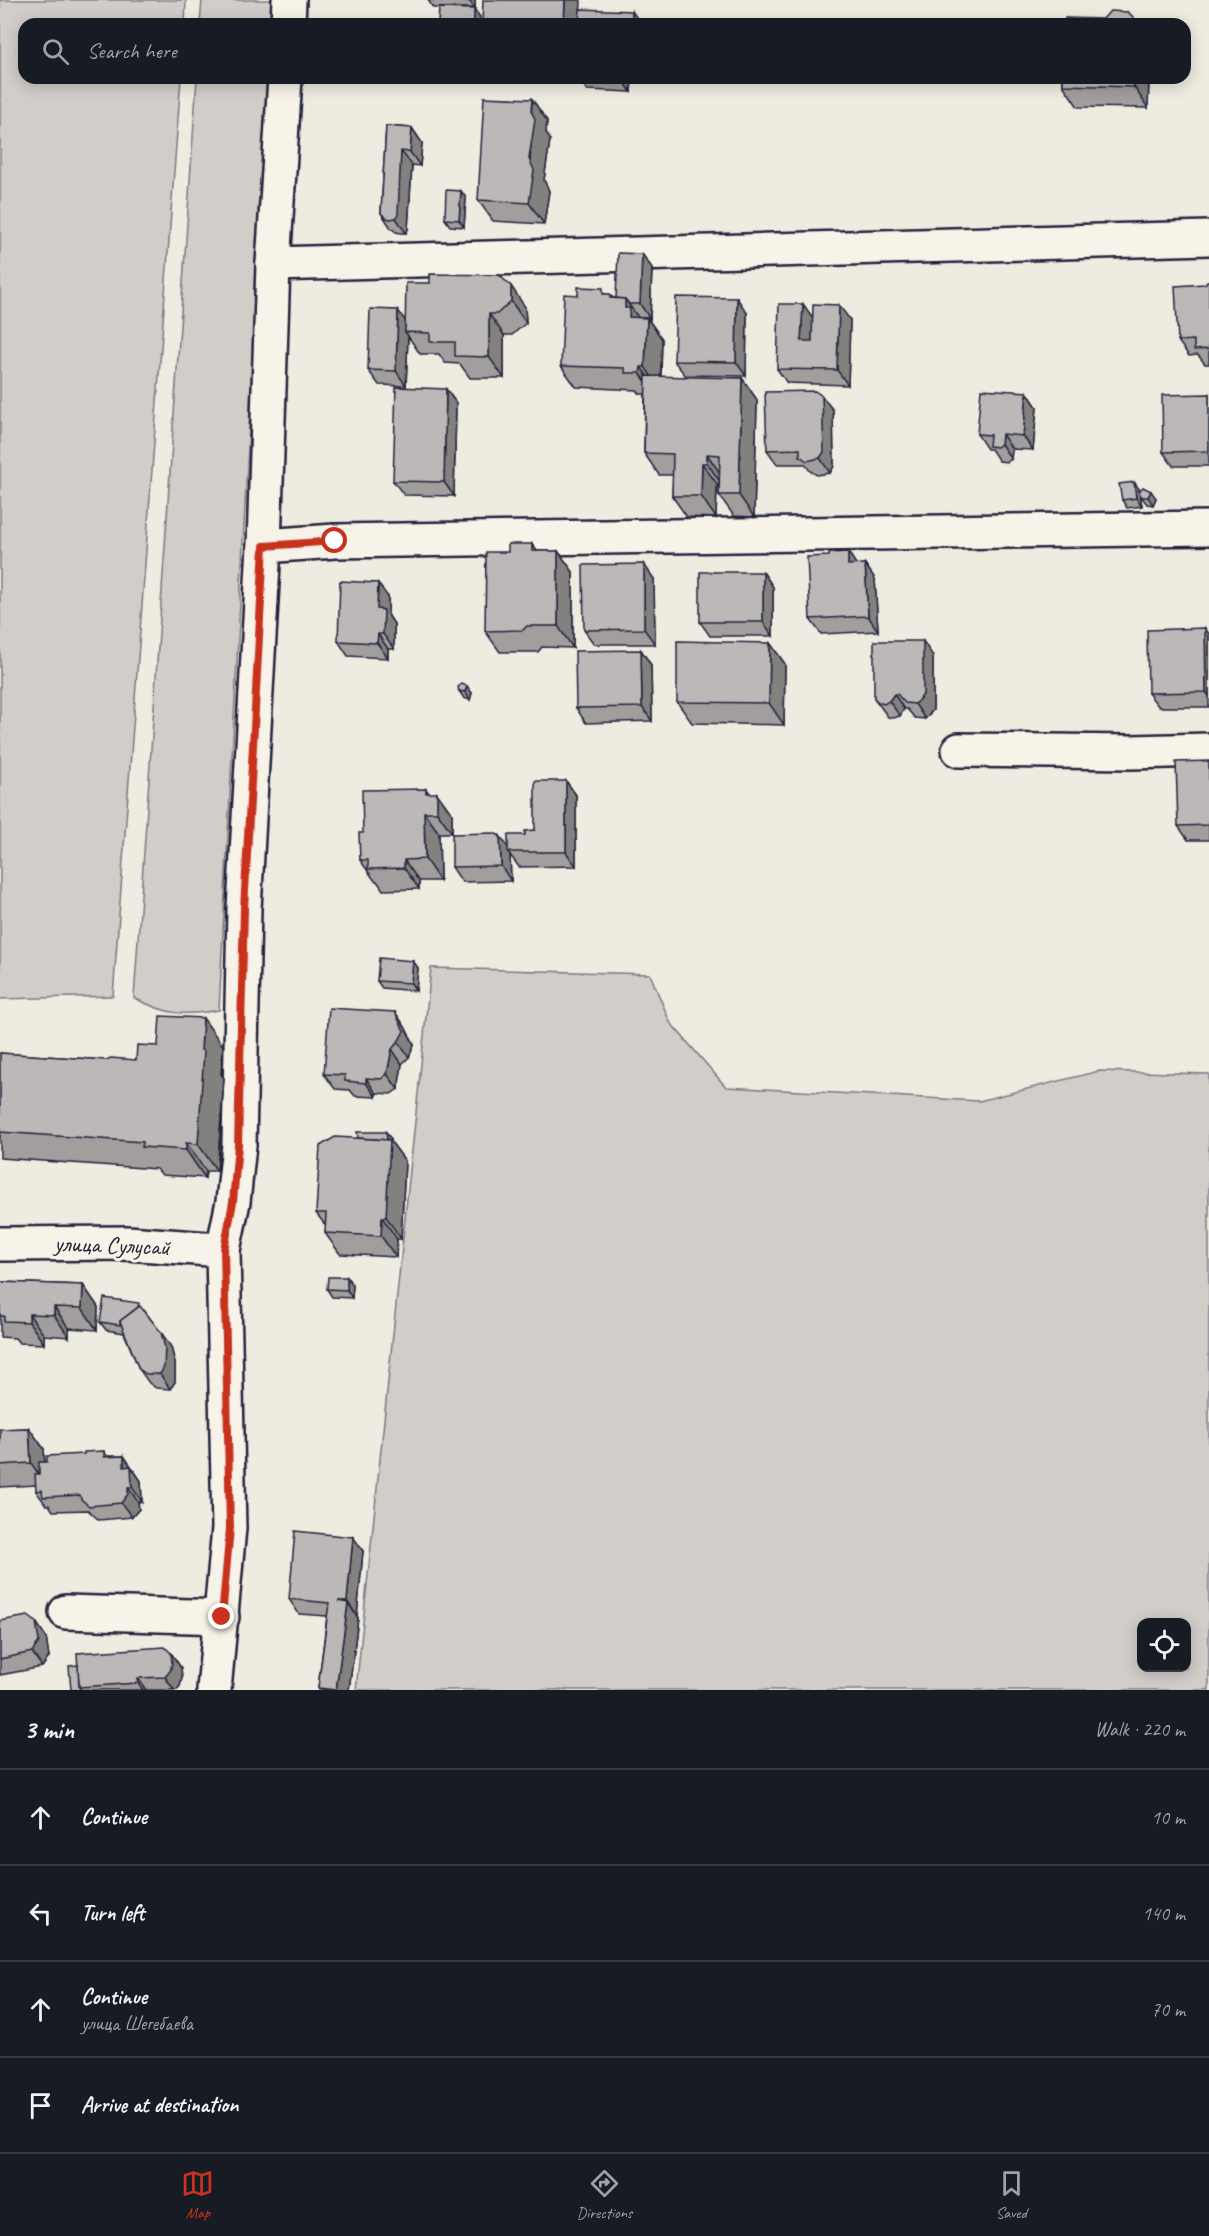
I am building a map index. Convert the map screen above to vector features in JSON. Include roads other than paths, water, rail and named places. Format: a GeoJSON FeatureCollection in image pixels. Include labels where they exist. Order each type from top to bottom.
{"type":"FeatureCollection","features":[{"type":"Feature","properties":{"kind":"street"},"geometry":{"type":"LineString","coordinates":[[288,18],[290,0]]}},
{"type":"Feature","properties":{"kind":"street"},"geometry":{"type":"LineString","coordinates":[[214,1690],[230,1528],[224,1250],[233,1202],[238,1145],[244,909],[264,546],[273,264],[285,84]]}},
{"type":"Feature","properties":{"kind":"street"},"geometry":{"type":"LineString","coordinates":[[273,264],[1209,238]]}},
{"type":"Feature","properties":{"kind":"street"},"geometry":{"type":"LineString","coordinates":[[264,546],[359,541],[1209,528]]}},
{"type":"Feature","properties":{"kind":"street"},"geometry":{"type":"LineString","coordinates":[[959,750],[1131,752],[1209,750]]}},
{"type":"Feature","properties":{"kind":"street","name":"улица Сулусай"},"geometry":{"type":"LineString","coordinates":[[0,1244],[127,1243],[224,1250]]}},
{"type":"Feature","properties":{"kind":"street"},"geometry":{"type":"LineString","coordinates":[[66,1612],[222,1617]]}}]}
